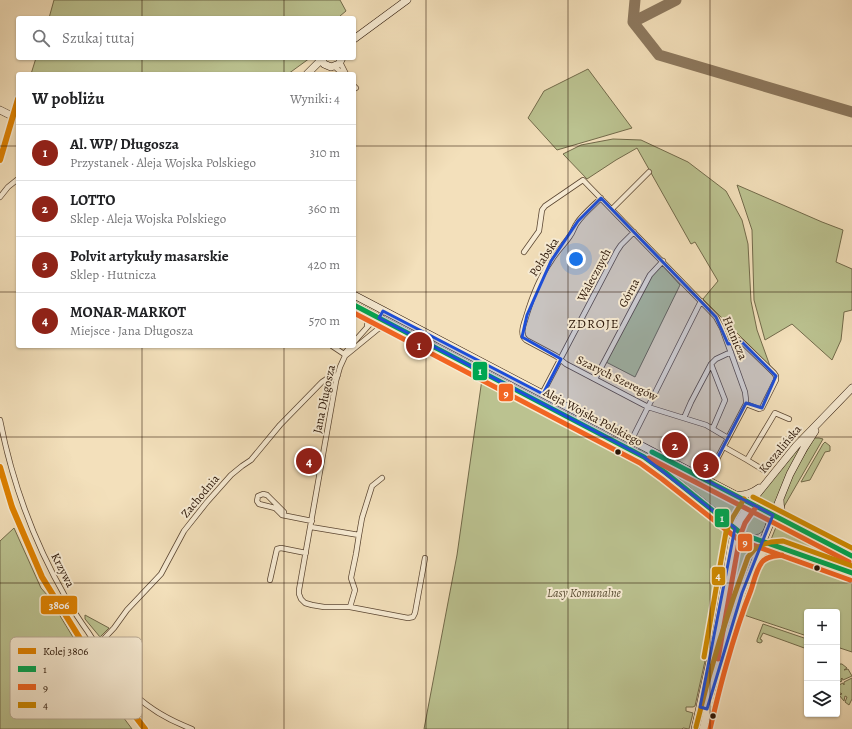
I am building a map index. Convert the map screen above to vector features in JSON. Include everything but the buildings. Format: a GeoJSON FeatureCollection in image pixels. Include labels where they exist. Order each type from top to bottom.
{"type":"FeatureCollection","features":[{"type":"Feature","properties":{"kind":"main road"},"geometry":{"type":"LineString","coordinates":[[356,38],[407,0]]}},
{"type":"Feature","properties":{"kind":"main road"},"geometry":{"type":"LineString","coordinates":[[309,72],[320,60]]}},
{"type":"Feature","properties":{"kind":"main road"},"geometry":{"type":"LineString","coordinates":[[322,60],[323,62],[336,63]]}},
{"type":"Feature","properties":{"kind":"main road"},"geometry":{"type":"LineString","coordinates":[[310,72],[323,66],[336,63]]}},
{"type":"Feature","properties":{"kind":"main road"},"geometry":{"type":"LineString","coordinates":[[0,110],[16,118]]}},
{"type":"Feature","properties":{"kind":"main road","name":"Aleja Wojska Polskiego"},"geometry":{"type":"LineString","coordinates":[[356,296],[773,515]]}},
{"type":"Feature","properties":{"kind":"main road","name":"Aleja Wojska Polskiego"},"geometry":{"type":"LineString","coordinates":[[357,306],[650,460],[735,528],[746,536],[762,542]]}},
{"type":"Feature","properties":{"kind":"main road"},"geometry":{"type":"LineString","coordinates":[[514,388],[517,381]]}},
{"type":"Feature","properties":{"kind":"main road","name":"Koszalińska"},"geometry":{"type":"LineString","coordinates":[[704,708],[735,612],[790,474],[812,435],[852,388]]}},
{"type":"Feature","properties":{"kind":"main road","name":"Koszalińska"},"geometry":{"type":"LineString","coordinates":[[704,708],[730,549],[735,528],[750,503],[796,446],[817,423],[830,412]]}},
{"type":"Feature","properties":{"kind":"main road"},"geometry":{"type":"LineString","coordinates":[[733,494],[744,495],[751,493],[766,484]]}},
{"type":"Feature","properties":{"kind":"main road"},"geometry":{"type":"LineString","coordinates":[[780,499],[780,506],[783,516],[793,526]]}},
{"type":"Feature","properties":{"kind":"main road"},"geometry":{"type":"LineString","coordinates":[[773,515],[852,556]]}},
{"type":"Feature","properties":{"kind":"main road"},"geometry":{"type":"LineString","coordinates":[[762,542],[852,573]]}},
{"type":"Feature","properties":{"kind":"main road"},"geometry":{"type":"LineString","coordinates":[[755,560],[765,551],[782,548]]}},
{"type":"Feature","properties":{"kind":"main road"},"geometry":{"type":"LineString","coordinates":[[695,729],[704,708]]}},
{"type":"Feature","properties":{"kind":"main road"},"geometry":{"type":"LineString","coordinates":[[703,729],[704,708]]}},
{"type":"Feature","properties":{"kind":"street"},"geometry":{"type":"LineString","coordinates":[[336,63],[342,72]]}},
{"type":"Feature","properties":{"kind":"street"},"geometry":{"type":"LineString","coordinates":[[336,63],[344,72]]}},
{"type":"Feature","properties":{"kind":"street"},"geometry":{"type":"LineString","coordinates":[[612,209],[648,172]]}},
{"type":"Feature","properties":{"kind":"street"},"geometry":{"type":"LineString","coordinates":[[0,197],[8,186],[16,180]]}},
{"type":"Feature","properties":{"kind":"street","name":"Hutnicza"},"geometry":{"type":"LineString","coordinates":[[524,252],[539,231],[542,210],[545,206],[583,180],[716,317],[728,344],[745,392],[746,404]]}},
{"type":"Feature","properties":{"kind":"street","name":"Połabska"},"geometry":{"type":"LineString","coordinates":[[522,337],[523,327],[536,287],[555,254],[571,235],[578,221],[601,198]]}},
{"type":"Feature","properties":{"kind":"street","name":"Walecznych"},"geometry":{"type":"LineString","coordinates":[[542,394],[621,245],[634,232]]}},
{"type":"Feature","properties":{"kind":"street","name":"Górna"},"geometry":{"type":"LineString","coordinates":[[595,379],[650,275],[663,261]]}},
{"type":"Feature","properties":{"kind":"street"},"geometry":{"type":"LineString","coordinates":[[631,441],[701,300]]}},
{"type":"Feature","properties":{"kind":"street"},"geometry":{"type":"LineString","coordinates":[[357,306],[367,316],[368,326]]}},
{"type":"Feature","properties":{"kind":"street"},"geometry":{"type":"LineString","coordinates":[[378,329],[379,318],[383,310]]}},
{"type":"Feature","properties":{"kind":"street"},"geometry":{"type":"LineString","coordinates":[[356,340],[368,326],[379,318]]}},
{"type":"Feature","properties":{"kind":"street"},"geometry":{"type":"LineString","coordinates":[[356,346],[378,329],[389,326],[397,328]]}},
{"type":"Feature","properties":{"kind":"street","name":"Szarych Szeregów"},"geometry":{"type":"LineString","coordinates":[[522,337],[595,379],[648,407],[706,425],[728,438]]}},
{"type":"Feature","properties":{"kind":"street"},"geometry":{"type":"LineString","coordinates":[[706,480],[746,404],[760,409],[762,408],[776,380],[776,376],[742,342],[738,340],[728,344]]}},
{"type":"Feature","properties":{"kind":"street"},"geometry":{"type":"LineString","coordinates":[[335,348],[344,355]]}},
{"type":"Feature","properties":{"kind":"street"},"geometry":{"type":"LineString","coordinates":[[344,355],[349,348]]}},
{"type":"Feature","properties":{"kind":"street"},"geometry":{"type":"LineString","coordinates":[[344,355],[353,348]]}},
{"type":"Feature","properties":{"kind":"street"},"geometry":{"type":"LineString","coordinates":[[684,418],[711,364],[716,359],[731,352]]}},
{"type":"Feature","properties":{"kind":"street","name":"Jana Długosza"},"geometry":{"type":"LineString","coordinates":[[344,355],[338,375],[306,553],[303,587],[299,594],[300,597],[308,604],[324,607],[350,608],[408,618],[413,616],[415,613],[425,558]]}},
{"type":"Feature","properties":{"kind":"street"},"geometry":{"type":"LineString","coordinates":[[711,364],[725,400],[712,428]]}},
{"type":"Feature","properties":{"kind":"street","name":"Zachodnia"},"geometry":{"type":"LineString","coordinates":[[106,637],[127,610],[162,574],[184,531],[231,475],[251,460],[280,425],[322,382],[328,378],[338,375]]}},
{"type":"Feature","properties":{"kind":"street"},"geometry":{"type":"LineString","coordinates":[[747,460],[775,413],[789,419]]}},
{"type":"Feature","properties":{"kind":"street","name":"Krzywa"},"geometry":{"type":"LineString","coordinates":[[0,420],[18,492],[29,519],[66,599],[91,637]]}},
{"type":"Feature","properties":{"kind":"street"},"geometry":{"type":"LineString","coordinates":[[724,447],[765,471]]}},
{"type":"Feature","properties":{"kind":"street"},"geometry":{"type":"LineString","coordinates":[[350,608],[355,590],[351,578],[362,518],[372,486],[382,478]]}},
{"type":"Feature","properties":{"kind":"street"},"geometry":{"type":"LineString","coordinates":[[282,515],[284,512],[267,496],[263,494],[258,496],[257,499],[259,504],[274,508],[282,515],[312,521]]}},
{"type":"Feature","properties":{"kind":"street"},"geometry":{"type":"LineString","coordinates":[[311,527],[359,534]]}},
{"type":"Feature","properties":{"kind":"street"},"geometry":{"type":"LineString","coordinates":[[270,580],[277,549],[281,548],[306,553]]}},
{"type":"Feature","properties":{"kind":"street","name":"Krzywa"},"geometry":{"type":"LineString","coordinates":[[142,700],[170,719],[192,729]]}},
{"type":"Feature","properties":{"kind":"highlighted area"},"geometry":{"type":"Polygon","coordinates":[[[601,198],[716,317],[728,344],[742,342],[776,376],[762,408],[746,403],[706,480],[773,515],[742,593],[707,709],[700,707],[735,528],[644,457],[379,318],[383,311],[543,394],[561,359],[522,337],[527,315],[551,261],[578,221],[601,198]]]}},
{"type":"Feature","properties":{"kind":"green space"},"geometry":{"type":"Polygon","coordinates":[[[54,0],[340,0],[346,11],[340,16],[50,16],[54,0]]]}},
{"type":"Feature","properties":{"kind":"green space"},"geometry":{"type":"Polygon","coordinates":[[[35,60],[307,60],[291,72],[32,72],[35,60]]]}},
{"type":"Feature","properties":{"kind":"green space"},"geometry":{"type":"Polygon","coordinates":[[[588,69],[632,128],[557,150],[528,118],[544,91],[588,69]]]}},
{"type":"Feature","properties":{"kind":"green space"},"geometry":{"type":"Polygon","coordinates":[[[613,139],[641,140],[688,162],[726,191],[742,220],[748,244],[751,301],[757,330],[770,366],[703,299],[718,281],[695,242],[691,244],[637,148],[587,179],[563,154],[581,145],[613,139]]]}},
{"type":"Feature","properties":{"kind":"green space"},"geometry":{"type":"Polygon","coordinates":[[[737,185],[843,230],[836,262],[852,269],[852,310],[844,312],[841,340],[832,360],[792,324],[765,340],[754,300],[752,230],[737,185]]]}},
{"type":"Feature","properties":{"kind":"green space"},"geometry":{"type":"Polygon","coordinates":[[[663,266],[680,285],[635,377],[606,362],[652,274],[663,266]]]}},
{"type":"Feature","properties":{"kind":"green space","name":"Lasy Komunalne"},"geometry":{"type":"Polygon","coordinates":[[[482,379],[499,391],[525,402],[633,458],[659,476],[723,530],[721,574],[711,634],[695,706],[686,707],[686,711],[693,713],[689,729],[424,729],[457,555],[482,379]]]}},
{"type":"Feature","properties":{"kind":"green space"},"geometry":{"type":"Polygon","coordinates":[[[806,437],[773,509],[756,500],[806,437]]]}},
{"type":"Feature","properties":{"kind":"green space"},"geometry":{"type":"Polygon","coordinates":[[[815,438],[823,439],[782,510],[783,497],[791,477],[815,438]]]}},
{"type":"Feature","properties":{"kind":"green space"},"geometry":{"type":"Polygon","coordinates":[[[825,442],[830,446],[830,451],[825,452],[810,480],[801,482],[823,444],[825,442]]]}},
{"type":"Feature","properties":{"kind":"green space"},"geometry":{"type":"Polygon","coordinates":[[[640,448],[705,482],[740,503],[728,519],[638,451],[640,448]]]}},
{"type":"Feature","properties":{"kind":"green space"},"geometry":{"type":"Polygon","coordinates":[[[754,511],[762,515],[766,523],[762,531],[754,535],[746,531],[742,523],[746,515],[754,511]]]}},
{"type":"Feature","properties":{"kind":"green space"},"geometry":{"type":"Polygon","coordinates":[[[778,522],[852,559],[852,570],[770,542],[778,522]]]}},
{"type":"Feature","properties":{"kind":"green space"},"geometry":{"type":"Polygon","coordinates":[[[14,528],[41,588],[48,596],[73,637],[10,637],[10,719],[125,719],[132,729],[0,729],[0,541],[14,528]]]}},
{"type":"Feature","properties":{"kind":"green space"},"geometry":{"type":"Polygon","coordinates":[[[734,540],[757,548],[725,640],[718,638],[734,540]]]}},
{"type":"Feature","properties":{"kind":"green space"},"geometry":{"type":"Polygon","coordinates":[[[766,553],[776,553],[852,579],[852,652],[840,648],[840,609],[804,609],[804,635],[741,614],[755,572],[766,553]]]}},
{"type":"Feature","properties":{"kind":"green space"},"geometry":{"type":"Polygon","coordinates":[[[85,615],[109,628],[100,637],[85,619],[85,615]]]}},
{"type":"Feature","properties":{"kind":"green space"},"geometry":{"type":"Polygon","coordinates":[[[763,624],[804,638],[804,648],[763,633],[760,639],[762,642],[757,642],[763,624]]]}},
{"type":"Feature","properties":{"kind":"green space"},"geometry":{"type":"Polygon","coordinates":[[[717,640],[724,642],[704,705],[703,703],[717,640]]]}},
{"type":"Feature","properties":{"kind":"green space"},"geometry":{"type":"Polygon","coordinates":[[[840,664],[847,668],[844,670],[848,669],[852,676],[843,680],[842,678],[842,681],[840,682],[840,664]]]}},
{"type":"Feature","properties":{"kind":"green space"},"geometry":{"type":"Polygon","coordinates":[[[852,678],[852,699],[849,705],[845,702],[847,697],[845,696],[844,701],[840,696],[842,694],[840,693],[840,684],[843,683],[844,685],[844,682],[852,678]]]}},
{"type":"Feature","properties":{"kind":"taxiway"},"geometry":{"type":"LineString","coordinates":[[635,0],[633,22],[659,55],[852,112]]}},
{"type":"Feature","properties":{"kind":"taxiway"},"geometry":{"type":"LineString","coordinates":[[633,22],[676,0]]}},
{"type":"Feature","properties":{"kind":"rail line","name":"3806"},"geometry":{"type":"LineString","coordinates":[[0,160],[16,106]]}},
{"type":"Feature","properties":{"kind":"rail line","name":"3806"},"geometry":{"type":"LineString","coordinates":[[0,467],[12,507],[42,577],[79,637]]}},
{"type":"Feature","properties":{"kind":"rail line","name":"3806"},"geometry":{"type":"LineString","coordinates":[[137,719],[145,729]]}},
{"type":"Feature","properties":{"kind":"transit line","name":"1"},"geometry":{"type":"LineString","coordinates":[[356,306],[644,457],[742,534],[852,573]]}},
{"type":"Feature","properties":{"kind":"transit line","name":"9"},"geometry":{"type":"LineString","coordinates":[[356,314],[640,463],[739,540],[850,580]]}},
{"type":"Feature","properties":{"kind":"transit line","name":"1"},"geometry":{"type":"LineString","coordinates":[[652,452],[852,556]]}},
{"type":"Feature","properties":{"kind":"transit line","name":"9"},"geometry":{"type":"LineString","coordinates":[[649,458],[849,562]]}},
{"type":"Feature","properties":{"kind":"transit line","name":"4"},"geometry":{"type":"LineString","coordinates":[[753,497],[852,548]]}},
{"type":"Feature","properties":{"kind":"transit line","name":"4"},"geometry":{"type":"LineString","coordinates":[[704,657],[726,532],[744,499]]}},
{"type":"Feature","properties":{"kind":"transit line","name":"9"},"geometry":{"type":"LineString","coordinates":[[718,659],[740,536],[745,523],[756,507]]}},
{"type":"Feature","properties":{"kind":"transit line","name":"4"},"geometry":{"type":"LineString","coordinates":[[696,727],[726,620],[748,557],[754,550],[771,542],[783,541],[852,566]]}},
{"type":"Feature","properties":{"kind":"transit line","name":"9"},"geometry":{"type":"LineString","coordinates":[[710,729],[731,647],[757,572],[764,560],[782,555]]}},
{"type":"Feature","properties":{"kind":"place","name":"Al. WP/ Długosza"},"geometry":{"type":"Point","coordinates":[419,345]}},
{"type":"Feature","properties":{"kind":"place","name":"LOTTO"},"geometry":{"type":"Point","coordinates":[675,445]}},
{"type":"Feature","properties":{"kind":"place","name":"MONAR-MARKOT"},"geometry":{"type":"Point","coordinates":[309,461]}},
{"type":"Feature","properties":{"kind":"place","name":"Polvit artykuły masarskie"},"geometry":{"type":"Point","coordinates":[706,465]}},
{"type":"Feature","properties":{"kind":"district","name":"ZDROJE"},"geometry":{"type":"Point","coordinates":[594,323]}}]}
